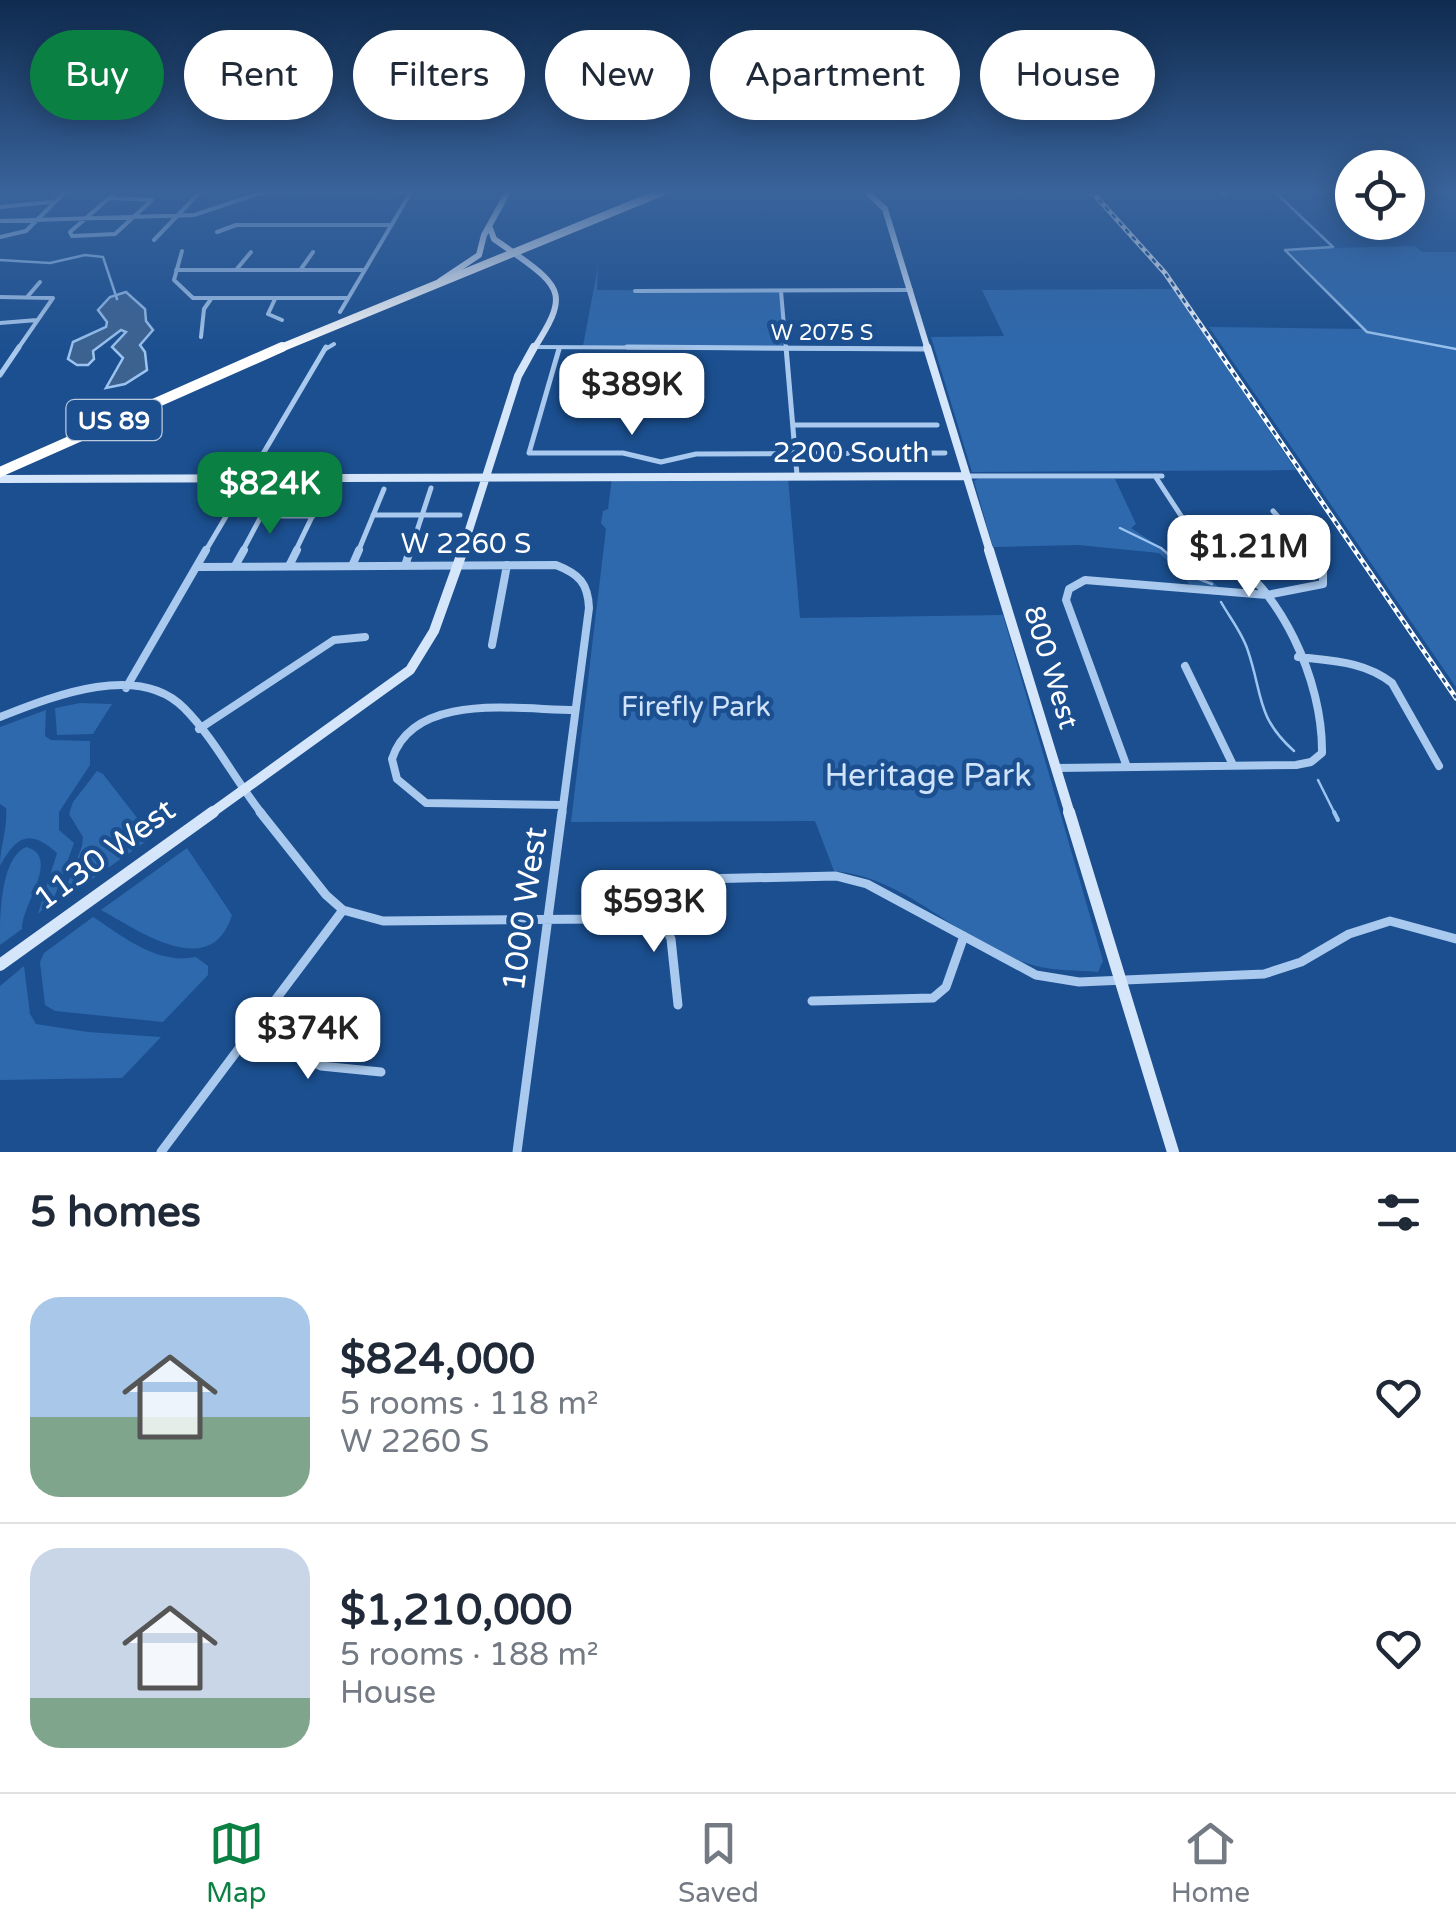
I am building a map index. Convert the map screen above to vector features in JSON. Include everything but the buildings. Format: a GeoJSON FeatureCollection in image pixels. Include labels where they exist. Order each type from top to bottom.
{"type":"FeatureCollection","features":[{"type":"Feature","properties":{"kind":"highway","name":"US 89"},"geometry":{"type":"LineString","coordinates":[[0,475],[229,369],[529,246]]}},
{"type":"Feature","properties":{"kind":"main road"},"geometry":{"type":"LineString","coordinates":[[430,286],[479,254],[482,246]]}},
{"type":"Feature","properties":{"kind":"main road"},"geometry":{"type":"LineString","coordinates":[[504,246],[514,252]]}},
{"type":"Feature","properties":{"kind":"street"},"geometry":{"type":"LineString","coordinates":[[340,312],[379,246]]}},
{"type":"Feature","properties":{"kind":"street","name":"800 West"},"geometry":{"type":"LineString","coordinates":[[896,246],[1172,1152]]}},
{"type":"Feature","properties":{"kind":"street"},"geometry":{"type":"LineString","coordinates":[[182,251],[174,280],[188,296],[348,298]]}},
{"type":"Feature","properties":{"kind":"street"},"geometry":{"type":"LineString","coordinates":[[236,270],[251,252]]}},
{"type":"Feature","properties":{"kind":"street"},"geometry":{"type":"LineString","coordinates":[[301,270],[313,252]]}},
{"type":"Feature","properties":{"kind":"street"},"geometry":{"type":"LineString","coordinates":[[490,476],[519,373],[546,331],[556,286],[545,273],[514,252]]}},
{"type":"Feature","properties":{"kind":"street"},"geometry":{"type":"LineString","coordinates":[[175,270],[364,270]]}},
{"type":"Feature","properties":{"kind":"street"},"geometry":{"type":"LineString","coordinates":[[27,296],[40,282]]}},
{"type":"Feature","properties":{"kind":"street"},"geometry":{"type":"LineString","coordinates":[[634,292],[910,290]]}},
{"type":"Feature","properties":{"kind":"street"},"geometry":{"type":"LineString","coordinates":[[781,291],[798,474]]}},
{"type":"Feature","properties":{"kind":"street"},"geometry":{"type":"LineString","coordinates":[[0,297],[50,295],[51,302],[0,375]]}},
{"type":"Feature","properties":{"kind":"street"},"geometry":{"type":"LineString","coordinates":[[202,338],[204,309],[212,298]]}},
{"type":"Feature","properties":{"kind":"street"},"geometry":{"type":"LineString","coordinates":[[276,298],[267,311],[282,320]]}},
{"type":"Feature","properties":{"kind":"street"},"geometry":{"type":"LineString","coordinates":[[0,324],[38,320]]}},
{"type":"Feature","properties":{"kind":"street"},"geometry":{"type":"LineString","coordinates":[[125,689],[309,372],[325,348],[334,344]]}},
{"type":"Feature","properties":{"kind":"street","name":"W 2075 S"},"geometry":{"type":"LineString","coordinates":[[536,347],[787,352],[928,349]]}},
{"type":"Feature","properties":{"kind":"street"},"geometry":{"type":"LineString","coordinates":[[559,349],[545,388],[530,453],[623,453],[662,462],[696,454],[945,453]]}},
{"type":"Feature","properties":{"kind":"street"},"geometry":{"type":"LineString","coordinates":[[793,425],[937,425]]}},
{"type":"Feature","properties":{"kind":"street","name":"2200 South"},"geometry":{"type":"LineString","coordinates":[[0,475],[1159,476],[1182,521],[1253,575],[1267,594]]}},
{"type":"Feature","properties":{"kind":"street","name":"1130 West"},"geometry":{"type":"LineString","coordinates":[[0,965],[410,670],[432,638],[490,476]]}},
{"type":"Feature","properties":{"kind":"street"},"geometry":{"type":"LineString","coordinates":[[352,566],[384,488]]}},
{"type":"Feature","properties":{"kind":"street"},"geometry":{"type":"LineString","coordinates":[[405,566],[432,488]]}},
{"type":"Feature","properties":{"kind":"street"},"geometry":{"type":"LineString","coordinates":[[234,567],[275,490]]}},
{"type":"Feature","properties":{"kind":"street"},"geometry":{"type":"LineString","coordinates":[[288,566],[325,490]]}},
{"type":"Feature","properties":{"kind":"street"},"geometry":{"type":"LineString","coordinates":[[1128,767],[1066,600],[1072,584],[1085,580],[1267,594],[1317,588],[1326,578],[1322,568],[1274,511]]}},
{"type":"Feature","properties":{"kind":"street"},"geometry":{"type":"LineString","coordinates":[[373,515],[460,515]]}},
{"type":"Feature","properties":{"kind":"street"},"geometry":{"type":"LineString","coordinates":[[261,516],[312,516]]}},
{"type":"Feature","properties":{"kind":"street","name":"W 2260 S"},"geometry":{"type":"LineString","coordinates":[[196,567],[556,564]]}},
{"type":"Feature","properties":{"kind":"street","name":"1000 West"},"geometry":{"type":"LineString","coordinates":[[517,1152],[590,597],[582,574],[556,564]]}},
{"type":"Feature","properties":{"kind":"street"},"geometry":{"type":"LineString","coordinates":[[492,646],[507,565]]}},
{"type":"Feature","properties":{"kind":"street"},"geometry":{"type":"LineString","coordinates":[[1056,768],[1296,765],[1310,762],[1322,753],[1324,728],[1298,657],[1267,594]]}},
{"type":"Feature","properties":{"kind":"street"},"geometry":{"type":"LineString","coordinates":[[199,728],[334,640],[364,637]]}},
{"type":"Feature","properties":{"kind":"street"},"geometry":{"type":"LineString","coordinates":[[1298,657],[1381,672],[1392,683],[1439,766]]}},
{"type":"Feature","properties":{"kind":"street"},"geometry":{"type":"LineString","coordinates":[[1185,666],[1234,765]]}},
{"type":"Feature","properties":{"kind":"street"},"geometry":{"type":"LineString","coordinates":[[0,717],[68,693],[125,689],[165,694],[176,700],[199,728],[326,895],[343,910],[382,921],[599,919],[700,878],[836,876],[866,884],[1036,975],[1080,982],[1264,974],[1301,962],[1349,934],[1390,921],[1456,940]]}},
{"type":"Feature","properties":{"kind":"street"},"geometry":{"type":"LineString","coordinates":[[564,804],[426,803],[397,778],[392,754],[401,738],[436,713],[576,710]]}},
{"type":"Feature","properties":{"kind":"street"},"geometry":{"type":"LineString","coordinates":[[652,898],[672,939],[678,1005]]}},
{"type":"Feature","properties":{"kind":"street"},"geometry":{"type":"LineString","coordinates":[[162,1152],[343,910]]}},
{"type":"Feature","properties":{"kind":"street"},"geometry":{"type":"LineString","coordinates":[[812,1001],[933,998],[946,987],[964,936]]}},
{"type":"Feature","properties":{"kind":"street"},"geometry":{"type":"LineString","coordinates":[[252,1029],[321,1066],[381,1072]]}},
{"type":"Feature","properties":{"kind":"green space"},"geometry":{"type":"Polygon","coordinates":[[[1415,246],[1422,252],[1456,252],[1456,687],[1209,327],[1364,329],[1287,249],[1415,246]]]}},
{"type":"Feature","properties":{"kind":"green space"},"geometry":{"type":"Polygon","coordinates":[[[598,266],[597,290],[781,291],[782,347],[583,346],[598,266]]]}},
{"type":"Feature","properties":{"kind":"green space"},"geometry":{"type":"Polygon","coordinates":[[[1174,289],[1296,470],[972,472],[931,337],[1004,336],[982,290],[1174,289]]]}},
{"type":"Feature","properties":{"kind":"green space"},"geometry":{"type":"Polygon","coordinates":[[[612,477],[788,478],[800,618],[1003,615],[1103,961],[1098,972],[1043,968],[1010,957],[888,886],[834,871],[815,821],[571,822],[606,529],[601,523],[603,511],[608,509],[612,477]]]}},
{"type":"Feature","properties":{"kind":"green space"},"geometry":{"type":"Polygon","coordinates":[[[1115,479],[1136,524],[1131,528],[1184,563],[1193,575],[1209,577],[1221,590],[1191,587],[1183,574],[1159,553],[1078,545],[993,547],[974,481],[1115,479]]]}},
{"type":"Feature","properties":{"kind":"green space"},"geometry":{"type":"Polygon","coordinates":[[[80,703],[112,704],[93,734],[57,735],[55,708],[80,703]]]}},
{"type":"Feature","properties":{"kind":"green space"},"geometry":{"type":"Polygon","coordinates":[[[46,710],[45,736],[51,740],[90,741],[90,765],[59,812],[59,830],[74,843],[54,898],[38,914],[57,853],[39,840],[24,839],[0,866],[6,808],[0,804],[0,727],[46,710]]]}},
{"type":"Feature","properties":{"kind":"green space"},"geometry":{"type":"Polygon","coordinates":[[[97,771],[152,837],[61,901],[83,837],[69,814],[73,802],[97,771]]]}},
{"type":"Feature","properties":{"kind":"green space"},"geometry":{"type":"Polygon","coordinates":[[[26,847],[36,852],[40,860],[37,883],[22,929],[0,945],[6,876],[17,853],[26,847]]]}},
{"type":"Feature","properties":{"kind":"green space"},"geometry":{"type":"Polygon","coordinates":[[[187,848],[232,915],[222,935],[208,946],[172,946],[101,910],[187,848]]]}},
{"type":"Feature","properties":{"kind":"green space"},"geometry":{"type":"Polygon","coordinates":[[[93,917],[154,953],[196,957],[208,966],[208,975],[163,1022],[55,1011],[45,1005],[40,962],[44,953],[93,917]]]}},
{"type":"Feature","properties":{"kind":"green space"},"geometry":{"type":"Polygon","coordinates":[[[24,966],[30,1014],[36,1024],[161,1037],[122,1078],[0,1080],[0,986],[24,966]]]}},
{"type":"Feature","properties":{"kind":"shaded area"},"geometry":{"type":"Polygon","coordinates":[[[126,292],[145,309],[146,321],[153,330],[140,345],[147,370],[125,384],[106,388],[123,358],[112,347],[126,332],[121,330],[93,351],[94,359],[88,365],[77,365],[68,359],[73,342],[106,327],[107,322],[98,310],[110,297],[126,292]]]}},
{"type":"Feature","properties":{"kind":"waterway"},"geometry":{"type":"LineString","coordinates":[[1332,246],[1285,250],[1367,332],[1456,349]]}},
{"type":"Feature","properties":{"kind":"waterway"},"geometry":{"type":"LineString","coordinates":[[0,260],[50,263],[85,255],[103,257],[117,299]]}},
{"type":"Feature","properties":{"kind":"waterway"},"geometry":{"type":"LineString","coordinates":[[1120,528],[1161,548],[1196,578],[1212,584]]}},
{"type":"Feature","properties":{"kind":"waterway"},"geometry":{"type":"LineString","coordinates":[[1221,602],[1246,645],[1267,716],[1294,751]]}},
{"type":"Feature","properties":{"kind":"waterway"},"geometry":{"type":"LineString","coordinates":[[1318,780],[1338,820]]}},
{"type":"Feature","properties":{"kind":"railway"},"geometry":{"type":"LineString","coordinates":[[1140,246],[1165,273],[1456,698]]}},
{"type":"Feature","properties":{"kind":"park label","name":"Firefly Park"},"geometry":{"type":"Point","coordinates":[696,706]}},
{"type":"Feature","properties":{"kind":"park label","name":"Heritage Park"},"geometry":{"type":"Point","coordinates":[928,775]}}]}
